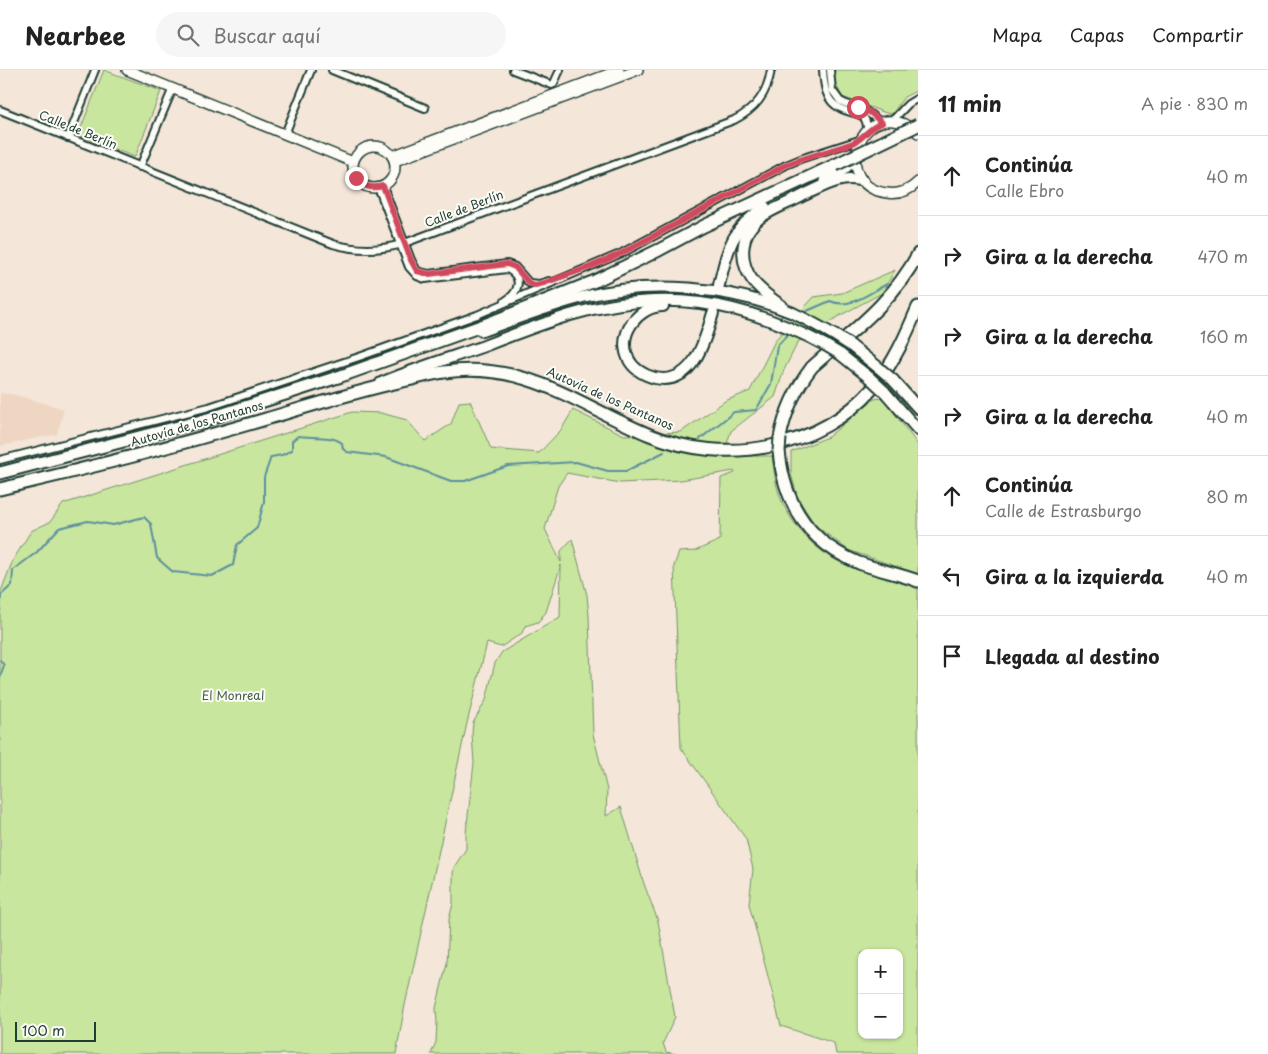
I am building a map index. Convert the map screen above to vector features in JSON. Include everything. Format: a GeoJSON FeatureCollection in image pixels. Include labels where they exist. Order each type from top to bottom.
{"type":"FeatureCollection","features":[{"type":"Feature","properties":{"kind":"highway","name":"Autovía de los Pantanos"},"geometry":{"type":"LineString","coordinates":[[0,473],[205,420],[342,376],[484,325],[595,281],[712,222],[918,125]]}},
{"type":"Feature","properties":{"kind":"highway"},"geometry":{"type":"LineString","coordinates":[[918,254],[901,282],[884,304],[808,373],[790,402],[780,438],[779,451],[782,476],[786,489],[794,507],[815,536],[839,554],[918,581]]}},
{"type":"Feature","properties":{"kind":"highway","name":"Autovía de los Pantanos"},"geometry":{"type":"LineString","coordinates":[[0,489],[169,447],[364,390],[441,372],[459,370],[488,371],[515,376],[549,386],[650,435],[678,444],[717,452],[765,448],[788,442],[820,429],[856,404],[873,388],[888,369],[899,350],[918,307]]}},
{"type":"Feature","properties":{"kind":"main road"},"geometry":{"type":"LineString","coordinates":[[719,284],[728,248],[734,235],[752,215],[771,203],[838,173],[855,159]]}},
{"type":"Feature","properties":{"kind":"main road"},"geometry":{"type":"LineString","coordinates":[[791,312],[764,292],[753,280],[746,268],[743,248],[744,239],[760,218],[774,209],[835,181],[849,178],[863,181]]}},
{"type":"Feature","properties":{"kind":"main road"},"geometry":{"type":"LineString","coordinates":[[342,376],[386,364],[585,296],[645,288],[672,288],[712,291],[753,300],[791,312],[850,345],[893,380],[918,408]]}},
{"type":"Feature","properties":{"kind":"main road"},"geometry":{"type":"LineString","coordinates":[[364,390],[397,376],[570,315],[612,305],[648,301],[696,302],[739,309],[799,331],[826,345],[870,378],[918,430]]}},
{"type":"Feature","properties":{"kind":"main road"},"geometry":{"type":"LineString","coordinates":[[696,302],[682,306],[655,306],[643,311],[633,321],[627,333],[626,346],[628,357],[636,368],[646,376],[659,379],[674,377],[695,361],[704,344],[713,314]]}},
{"type":"Feature","properties":{"kind":"street"},"geometry":{"type":"LineString","coordinates":[[68,138],[96,70]]}},
{"type":"Feature","properties":{"kind":"street"},"geometry":{"type":"LineString","coordinates":[[127,70],[138,71],[286,132]]}},
{"type":"Feature","properties":{"kind":"street"},"geometry":{"type":"LineString","coordinates":[[286,132],[311,70]]}},
{"type":"Feature","properties":{"kind":"street"},"geometry":{"type":"LineString","coordinates":[[332,70],[425,108]]}},
{"type":"Feature","properties":{"kind":"street"},"geometry":{"type":"LineString","coordinates":[[513,70],[554,83],[563,91]]}},
{"type":"Feature","properties":{"kind":"street"},"geometry":{"type":"LineString","coordinates":[[551,95],[560,70]]}},
{"type":"Feature","properties":{"kind":"street"},"geometry":{"type":"LineString","coordinates":[[393,158],[619,70]]}},
{"type":"Feature","properties":{"kind":"street"},"geometry":{"type":"LineString","coordinates":[[393,158],[638,70]]}},
{"type":"Feature","properties":{"kind":"street","name":"Calle de Berlín"},"geometry":{"type":"LineString","coordinates":[[0,110],[333,244],[350,249],[368,250],[385,249],[402,244],[734,120],[754,108],[760,100],[771,70]]}},
{"type":"Feature","properties":{"kind":"street"},"geometry":{"type":"LineString","coordinates":[[823,70],[824,86],[829,98],[840,109],[861,115],[867,123],[867,131]]}},
{"type":"Feature","properties":{"kind":"street"},"geometry":{"type":"LineString","coordinates":[[830,70],[832,90],[840,101],[863,109],[882,123]]}},
{"type":"Feature","properties":{"kind":"street"},"geometry":{"type":"LineString","coordinates":[[138,71],[173,88],[354,159]]}},
{"type":"Feature","properties":{"kind":"street"},"geometry":{"type":"LineString","coordinates":[[140,167],[173,88]]}},
{"type":"Feature","properties":{"kind":"street"},"geometry":{"type":"LineString","coordinates":[[892,121],[908,104],[918,98]]}},
{"type":"Feature","properties":{"kind":"street"},"geometry":{"type":"LineString","coordinates":[[918,133],[902,123],[892,121],[882,123],[867,131],[859,140],[855,159],[863,181],[873,189],[892,194],[910,189],[918,182]]}},
{"type":"Feature","properties":{"kind":"street"},"geometry":{"type":"LineString","coordinates":[[0,460],[209,407],[477,315],[622,253],[786,165],[859,140]]}},
{"type":"Feature","properties":{"kind":"street"},"geometry":{"type":"LineString","coordinates":[[371,145],[384,148],[393,158],[395,172],[392,178],[380,186],[367,187],[356,178],[353,171],[354,159],[364,147],[371,145]]}},
{"type":"Feature","properties":{"kind":"street"},"geometry":{"type":"LineString","coordinates":[[380,186],[411,270],[421,278],[501,269],[511,271],[518,283],[515,292],[504,301],[477,315]]}},
{"type":"Feature","properties":{"kind":"street"},"geometry":{"type":"LineString","coordinates":[[402,244],[415,268],[425,274],[507,264],[515,267],[529,283],[535,285],[590,267]]}},
{"type":"Feature","properties":{"kind":"shaded area"},"geometry":{"type":"Polygon","coordinates":[[[0,393],[16,395],[64,409],[57,434],[0,446],[0,393]]]}},
{"type":"Feature","properties":{"kind":"green space"},"geometry":{"type":"Polygon","coordinates":[[[104,70],[161,91],[135,157],[78,135],[104,70]]]}},
{"type":"Feature","properties":{"kind":"green space"},"geometry":{"type":"Polygon","coordinates":[[[834,70],[918,70],[918,90],[904,97],[892,114],[886,113],[842,97],[834,80],[834,70]]]}},
{"type":"Feature","properties":{"kind":"green space","name":"El Monreal"},"geometry":{"type":"Polygon","coordinates":[[[895,270],[882,293],[841,315],[798,342],[784,370],[775,397],[731,431],[723,456],[772,456],[779,494],[790,517],[806,538],[838,561],[918,589],[918,1054],[836,1054],[834,1043],[781,1026],[749,904],[753,869],[746,839],[681,748],[674,566],[679,552],[695,551],[720,540],[721,478],[735,473],[734,471],[681,480],[620,483],[567,473],[558,486],[545,529],[561,562],[561,551],[572,539],[587,595],[593,734],[607,790],[606,816],[621,807],[644,884],[658,921],[675,1017],[663,1043],[666,1052],[676,1054],[431,1054],[436,1042],[436,1008],[447,963],[449,919],[453,904],[454,867],[466,849],[474,763],[473,723],[486,700],[495,663],[502,652],[560,617],[561,565],[546,612],[538,622],[525,626],[522,633],[501,647],[487,643],[467,723],[396,1054],[0,1054],[0,594],[13,560],[31,531],[50,522],[63,504],[352,412],[381,413],[407,420],[425,441],[451,424],[459,402],[470,401],[491,449],[539,453],[561,430],[573,410],[624,435],[681,432],[725,401],[750,391],[776,339],[814,297],[842,293],[895,270]]]}},
{"type":"Feature","properties":{"kind":"green space"},"geometry":{"type":"Polygon","coordinates":[[[883,398],[918,445],[918,574],[848,550],[815,525],[798,498],[791,474],[791,452],[828,437],[874,399],[883,398]]]}},
{"type":"Feature","properties":{"kind":"waterway"},"geometry":{"type":"LineString","coordinates":[[804,315],[807,311],[830,301],[837,303],[852,302],[887,284]]}},
{"type":"Feature","properties":{"kind":"waterway"},"geometry":{"type":"LineString","coordinates":[[700,439],[734,412],[756,410],[771,384],[777,346],[790,332]]}},
{"type":"Feature","properties":{"kind":"waterway"},"geometry":{"type":"LineString","coordinates":[[0,612],[1,595],[12,585],[13,570],[37,552],[59,528],[88,521],[113,525],[144,517],[151,524],[157,558],[173,572],[212,576],[233,565],[237,545],[257,528],[264,502],[264,477],[271,457],[282,455],[292,450],[292,441],[298,436],[338,440],[347,452],[386,457],[451,481],[465,481],[508,466],[576,462],[608,471],[626,471],[664,452]]}},
{"type":"Feature","properties":{"kind":"waterway"},"geometry":{"type":"LineString","coordinates":[[0,660],[4,665],[0,678]]}},
{"type":"Feature","properties":{"kind":"route"},"geometry":{"type":"LineString","coordinates":[[356,178],[367,187],[383,186],[417,271],[429,274],[507,264],[515,267],[524,279],[535,285],[590,267],[622,253],[786,165],[854,143],[874,126],[882,123],[871,113],[858,107]]}}]}
